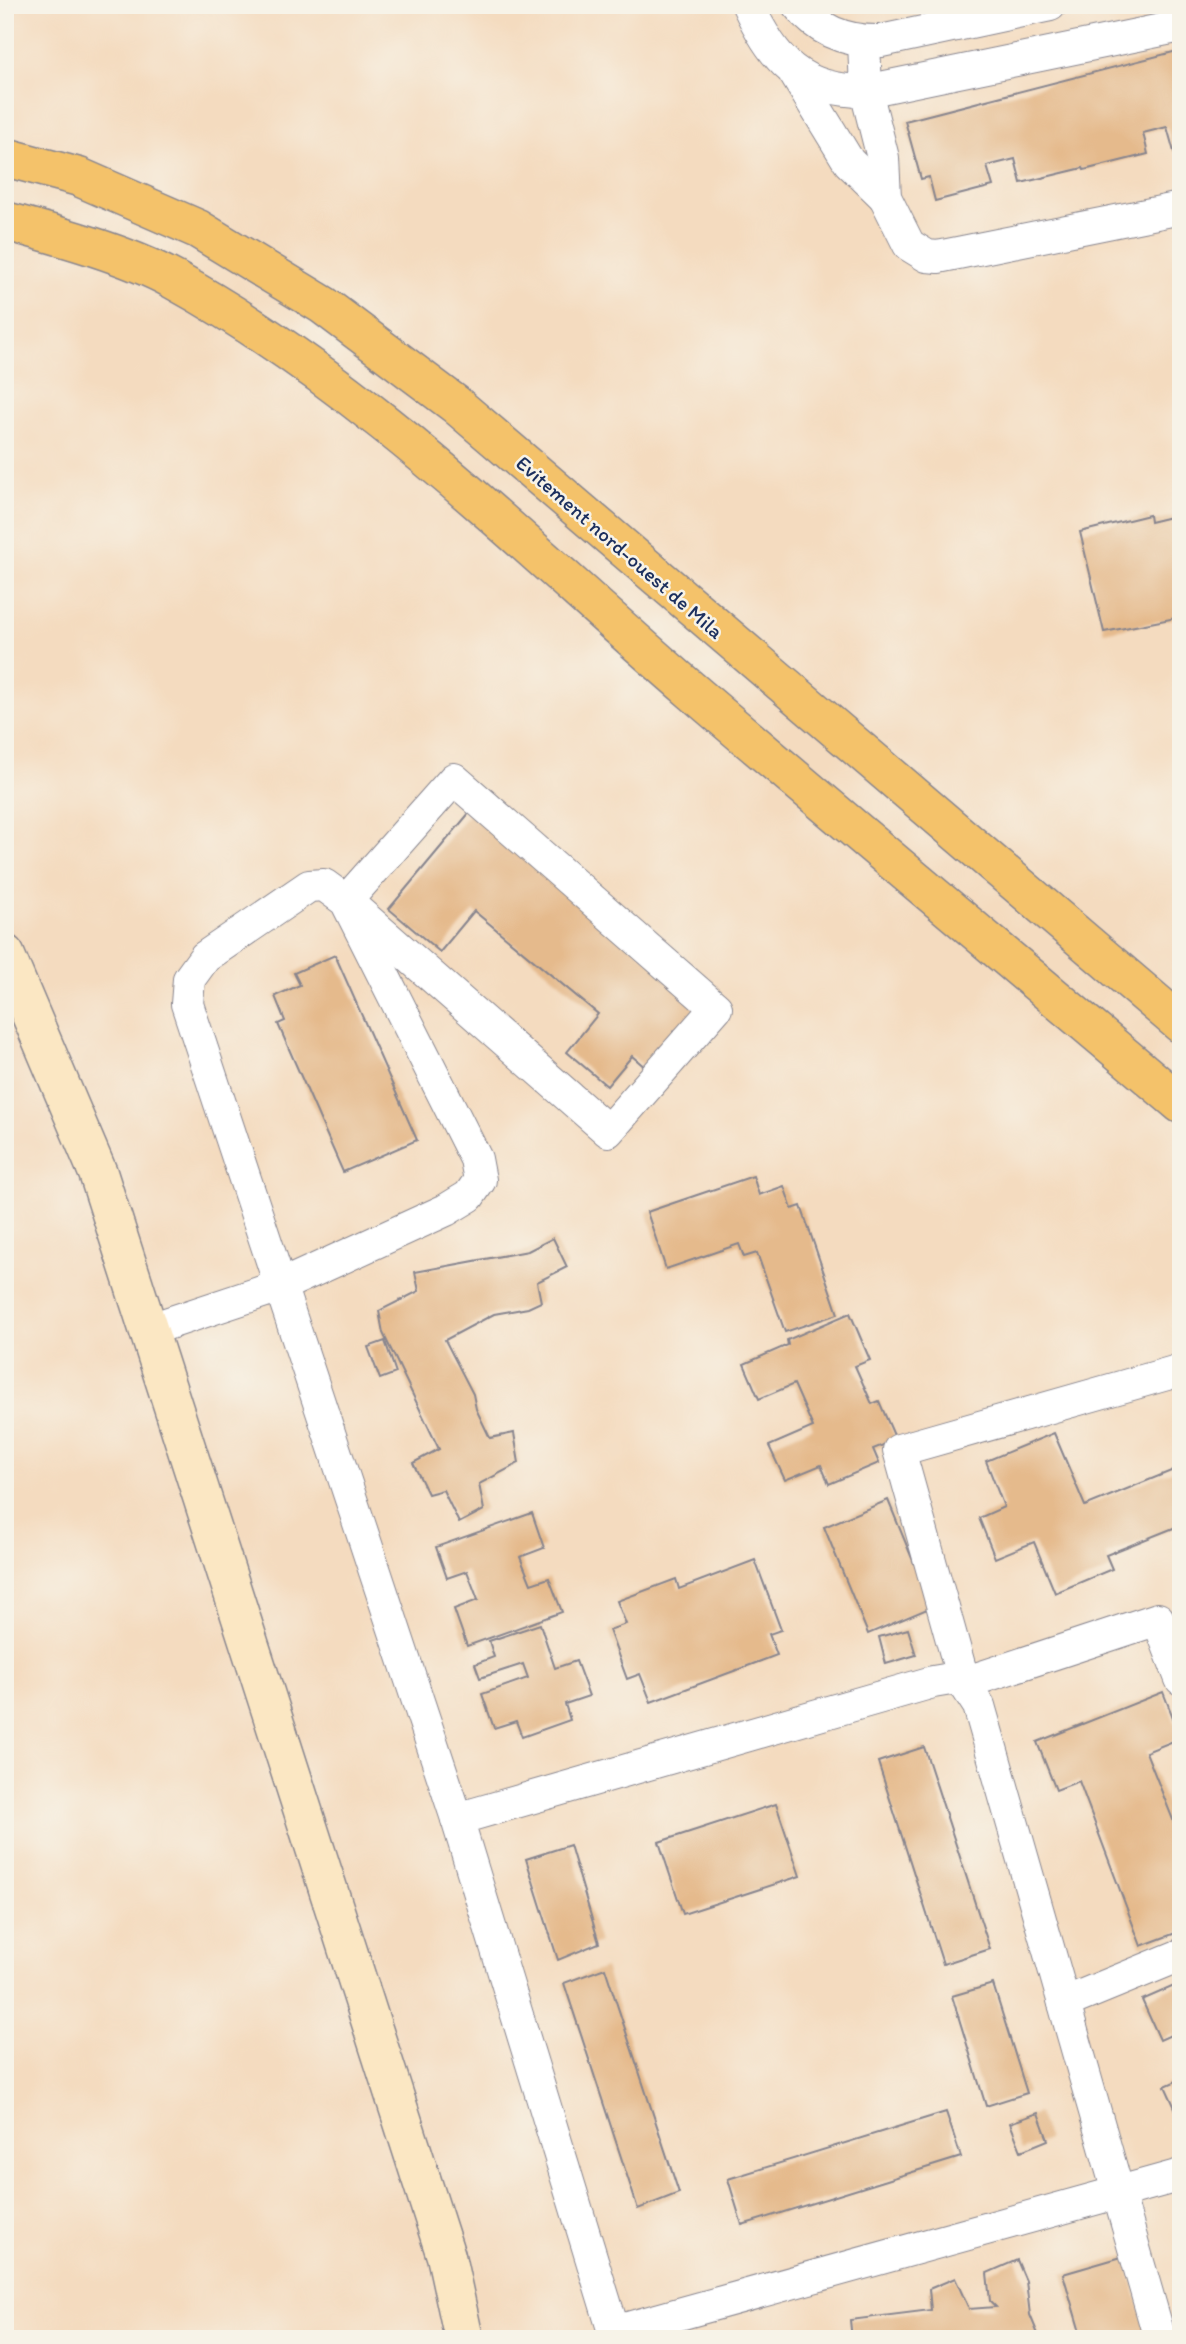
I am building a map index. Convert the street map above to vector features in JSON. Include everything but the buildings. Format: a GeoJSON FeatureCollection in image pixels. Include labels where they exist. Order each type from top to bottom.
{"type":"FeatureCollection","features":[{"type":"Feature","properties":{"kind":"highway","name":"Evitement nord-ouest de Mila"},"geometry":{"type":"LineString","coordinates":[[5,157],[79,177],[198,229],[323,305],[455,404],[1181,1024]]}},
{"type":"Feature","properties":{"kind":"highway"},"geometry":{"type":"LineString","coordinates":[[5,221],[66,237],[171,278],[279,345],[417,450],[692,690],[1181,1104]]}},
{"type":"Feature","properties":{"kind":"main road"},"geometry":{"type":"LineString","coordinates":[[5,954],[98,1173],[446,2256],[464,2339]]}},
{"type":"Feature","properties":{"kind":"street"},"geometry":{"type":"LineString","coordinates":[[748,5],[762,37],[794,72],[849,162],[885,197],[909,245],[918,252],[937,257],[1181,208]]}},
{"type":"Feature","properties":{"kind":"street"},"geometry":{"type":"LineString","coordinates":[[762,37],[801,8],[832,33],[864,41],[881,41],[1050,5]]}},
{"type":"Feature","properties":{"kind":"street"},"geometry":{"type":"LineString","coordinates":[[794,72],[815,84],[838,91],[866,91],[1181,26]]}},
{"type":"Feature","properties":{"kind":"street"},"geometry":{"type":"LineString","coordinates":[[864,41],[866,91],[883,158],[885,197]]}},
{"type":"Feature","properties":{"kind":"street"},"geometry":{"type":"LineString","coordinates":[[346,901],[454,779],[716,1008],[608,1131],[346,901],[324,885],[309,886],[205,957],[189,979],[187,1004],[457,1819],[615,2336],[1181,2175]]}},
{"type":"Feature","properties":{"kind":"street"},"geometry":{"type":"LineString","coordinates":[[148,1330],[280,1286],[446,1210],[469,1196],[480,1180],[476,1158],[346,901]]}},
{"type":"Feature","properties":{"kind":"street"},"geometry":{"type":"LineString","coordinates":[[1160,2339],[979,1706],[964,1683],[900,1450],[1181,1370]]}},
{"type":"Feature","properties":{"kind":"street"},"geometry":{"type":"LineString","coordinates":[[457,1819],[933,1682],[951,1679],[964,1683],[1158,1619],[1181,1679]]}},
{"type":"Feature","properties":{"kind":"street"},"geometry":{"type":"LineString","coordinates":[[1065,2003],[1181,1955]]}}]}
